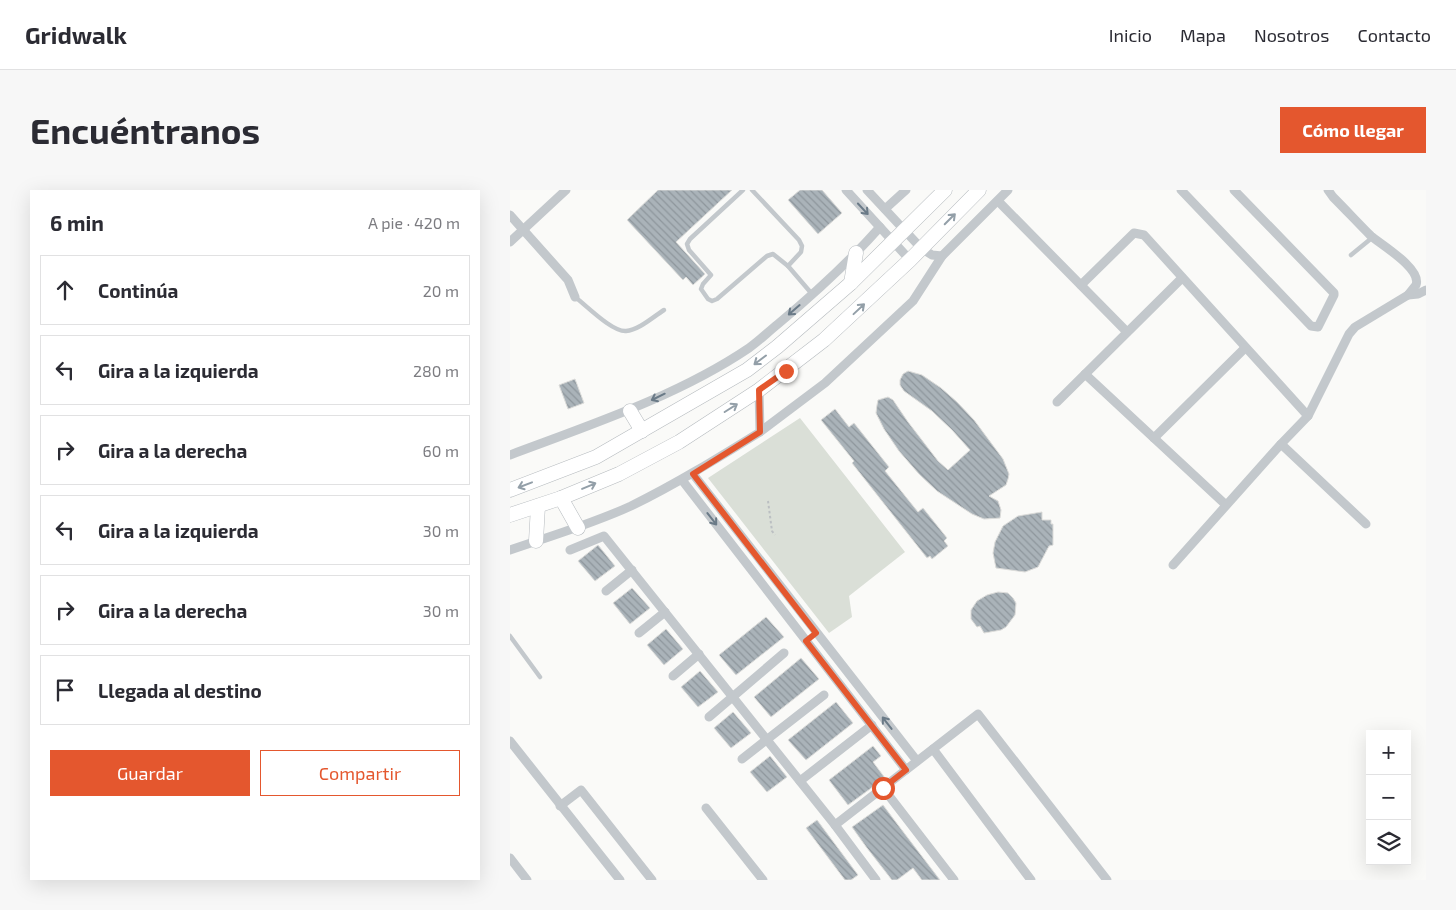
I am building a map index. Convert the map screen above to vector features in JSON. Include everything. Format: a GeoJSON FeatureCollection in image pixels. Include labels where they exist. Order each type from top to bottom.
{"type":"FeatureCollection","features":[{"type":"Feature","properties":{"kind":"main road"},"geometry":{"type":"LineString","coordinates":[[510,490],[596,457],[747,370],[778,348],[851,283],[945,190]]}},
{"type":"Feature","properties":{"kind":"main road"},"geometry":{"type":"LineString","coordinates":[[510,515],[561,498],[619,474],[670,446],[759,390],[824,340],[910,260],[979,190]]}},
{"type":"Feature","properties":{"kind":"main road"},"geometry":{"type":"LineString","coordinates":[[851,283],[856,254]]}},
{"type":"Feature","properties":{"kind":"main road"},"geometry":{"type":"LineString","coordinates":[[630,411],[642,432]]}},
{"type":"Feature","properties":{"kind":"main road"},"geometry":{"type":"LineString","coordinates":[[561,498],[578,528]]}},
{"type":"Feature","properties":{"kind":"main road"},"geometry":{"type":"LineString","coordinates":[[536,541],[538,506]]}},
{"type":"Feature","properties":{"kind":"street"},"geometry":{"type":"LineString","coordinates":[[510,242],[566,190]]}},
{"type":"Feature","properties":{"kind":"street"},"geometry":{"type":"LineString","coordinates":[[846,190],[910,260]]}},
{"type":"Feature","properties":{"kind":"street"},"geometry":{"type":"LineString","coordinates":[[867,190],[921,248],[932,255],[942,256]]}},
{"type":"Feature","properties":{"kind":"street"},"geometry":{"type":"LineString","coordinates":[[885,209],[906,190]]}},
{"type":"Feature","properties":{"kind":"street"},"geometry":{"type":"LineString","coordinates":[[510,550],[578,528],[630,506],[693,474],[760,432],[825,382],[914,300],[942,256],[1008,190]]}},
{"type":"Feature","properties":{"kind":"street"},"geometry":{"type":"LineString","coordinates":[[1181,190],[1311,326],[1318,327],[1334,293],[1234,190]]}},
{"type":"Feature","properties":{"kind":"street"},"geometry":{"type":"LineString","coordinates":[[1173,565],[1308,416],[1349,334],[1356,327],[1408,295],[1416,285],[1416,278],[1400,257],[1373,237],[1328,190]]}},
{"type":"Feature","properties":{"kind":"street"},"geometry":{"type":"LineString","coordinates":[[998,200],[1127,332]]}},
{"type":"Feature","properties":{"kind":"street"},"geometry":{"type":"LineString","coordinates":[[510,215],[568,280],[575,297]]}},
{"type":"Feature","properties":{"kind":"street"},"geometry":{"type":"LineString","coordinates":[[510,455],[630,411],[701,376],[749,348],[856,254],[880,227]]}},
{"type":"Feature","properties":{"kind":"street"},"geometry":{"type":"LineString","coordinates":[[1081,285],[1134,233],[1144,235],[1308,416]]}},
{"type":"Feature","properties":{"kind":"street"},"geometry":{"type":"LineString","coordinates":[[1057,402],[1182,278]]}},
{"type":"Feature","properties":{"kind":"street"},"geometry":{"type":"LineString","coordinates":[[1408,295],[1418,294],[1426,290]]}},
{"type":"Feature","properties":{"kind":"street"},"geometry":{"type":"LineString","coordinates":[[1154,438],[1245,348]]}},
{"type":"Feature","properties":{"kind":"street"},"geometry":{"type":"LineString","coordinates":[[1084,374],[1226,505]]}},
{"type":"Feature","properties":{"kind":"street"},"geometry":{"type":"LineString","coordinates":[[759,390],[760,432]]}},
{"type":"Feature","properties":{"kind":"street"},"geometry":{"type":"LineString","coordinates":[[1281,444],[1366,524]]}},
{"type":"Feature","properties":{"kind":"street"},"geometry":{"type":"LineString","coordinates":[[693,474],[917,761]]}},
{"type":"Feature","properties":{"kind":"street"},"geometry":{"type":"LineString","coordinates":[[682,480],[906,770]]}},
{"type":"Feature","properties":{"kind":"street"},"geometry":{"type":"LineString","coordinates":[[570,550],[604,536],[767,739],[876,880]]}},
{"type":"Feature","properties":{"kind":"street"},"geometry":{"type":"LineString","coordinates":[[606,591],[632,570]]}},
{"type":"Feature","properties":{"kind":"street"},"geometry":{"type":"LineString","coordinates":[[639,634],[665,612]]}},
{"type":"Feature","properties":{"kind":"street"},"geometry":{"type":"LineString","coordinates":[[806,641],[816,633]]}},
{"type":"Feature","properties":{"kind":"street"},"geometry":{"type":"LineString","coordinates":[[709,717],[784,653]]}},
{"type":"Feature","properties":{"kind":"street"},"geometry":{"type":"LineString","coordinates":[[673,676],[699,654]]}},
{"type":"Feature","properties":{"kind":"street"},"geometry":{"type":"LineString","coordinates":[[742,759],[824,695]]}},
{"type":"Feature","properties":{"kind":"street"},"geometry":{"type":"LineString","coordinates":[[835,825],[978,714],[1107,880]]}},
{"type":"Feature","properties":{"kind":"street"},"geometry":{"type":"LineString","coordinates":[[800,781],[872,725]]}},
{"type":"Feature","properties":{"kind":"street"},"geometry":{"type":"LineString","coordinates":[[510,741],[620,880]]}},
{"type":"Feature","properties":{"kind":"street"},"geometry":{"type":"LineString","coordinates":[[933,749],[1031,880]]}},
{"type":"Feature","properties":{"kind":"street"},"geometry":{"type":"LineString","coordinates":[[883,788],[954,880]]}},
{"type":"Feature","properties":{"kind":"street"},"geometry":{"type":"LineString","coordinates":[[560,806],[581,790],[652,880]]}},
{"type":"Feature","properties":{"kind":"street"},"geometry":{"type":"LineString","coordinates":[[706,808],[763,880]]}},
{"type":"Feature","properties":{"kind":"street"},"geometry":{"type":"LineString","coordinates":[[510,858],[527,880]]}},
{"type":"Feature","properties":{"kind":"lane"},"geometry":{"type":"LineString","coordinates":[[743,190],[690,239],[687,244],[688,250],[711,275],[702,284],[701,289],[703,293],[712,301],[718,299],[767,256],[774,254],[788,266],[812,294]]}},
{"type":"Feature","properties":{"kind":"lane"},"geometry":{"type":"LineString","coordinates":[[752,190],[799,240],[802,246],[801,252],[788,266]]}},
{"type":"Feature","properties":{"kind":"lane"},"geometry":{"type":"LineString","coordinates":[[1351,255],[1373,237]]}},
{"type":"Feature","properties":{"kind":"lane"},"geometry":{"type":"LineString","coordinates":[[575,297],[600,318],[620,331],[628,331],[664,310]]}},
{"type":"Feature","properties":{"kind":"lane"},"geometry":{"type":"LineString","coordinates":[[510,636],[540,677]]}},
{"type":"Feature","properties":{"kind":"path"},"geometry":{"type":"LineString","coordinates":[[768,501],[772,531],[776,535]]}},
{"type":"Feature","properties":{"kind":"shaded area"},"geometry":{"type":"Polygon","coordinates":[[[800,418],[905,552],[849,596],[852,617],[829,633],[708,478],[800,418]]]}},
{"type":"Feature","properties":{"kind":"building"},"geometry":{"type":"Polygon","coordinates":[[[658,190],[732,190],[676,242],[705,274],[693,285],[686,277],[683,280],[627,220],[658,190]]]}},
{"type":"Feature","properties":{"kind":"building"},"geometry":{"type":"Polygon","coordinates":[[[800,190],[822,190],[842,213],[818,234],[788,200],[800,190]]]}},
{"type":"Feature","properties":{"kind":"building"},"geometry":{"type":"Polygon","coordinates":[[[908,371],[922,375],[957,402],[974,420],[1003,459],[1009,474],[1006,485],[989,496],[998,501],[1001,510],[1000,518],[984,519],[972,514],[937,491],[899,451],[884,429],[876,413],[878,400],[888,397],[893,400],[938,461],[948,470],[970,450],[932,411],[904,391],[900,385],[900,380],[903,374],[908,371]]]}},
{"type":"Feature","properties":{"kind":"building"},"geometry":{"type":"Polygon","coordinates":[[[575,379],[584,403],[568,409],[559,385],[575,379]]]}},
{"type":"Feature","properties":{"kind":"building"},"geometry":{"type":"Polygon","coordinates":[[[835,409],[849,427],[854,423],[889,467],[885,471],[918,512],[923,508],[947,538],[944,541],[948,546],[932,559],[930,556],[927,558],[852,463],[854,461],[821,420],[835,409]]]}},
{"type":"Feature","properties":{"kind":"building"},"geometry":{"type":"Polygon","coordinates":[[[1042,512],[1042,520],[1051,520],[1051,524],[1053,524],[1053,545],[1049,546],[1038,567],[1025,572],[996,568],[993,553],[995,542],[1003,526],[1018,516],[1042,512]]]}},
{"type":"Feature","properties":{"kind":"building"},"geometry":{"type":"Polygon","coordinates":[[[598,545],[615,566],[595,581],[578,561],[598,545]]]}},
{"type":"Feature","properties":{"kind":"building"},"geometry":{"type":"Polygon","coordinates":[[[632,588],[650,608],[630,624],[613,603],[632,588]]]}},
{"type":"Feature","properties":{"kind":"building"},"geometry":{"type":"Polygon","coordinates":[[[998,592],[1008,593],[1013,598],[1016,603],[1015,615],[1006,627],[1001,630],[984,633],[980,626],[977,627],[971,619],[971,610],[977,601],[987,595],[998,592]]]}},
{"type":"Feature","properties":{"kind":"building"},"geometry":{"type":"Polygon","coordinates":[[[766,617],[784,637],[736,675],[719,655],[766,617]]]}},
{"type":"Feature","properties":{"kind":"building"},"geometry":{"type":"Polygon","coordinates":[[[666,629],[683,649],[664,665],[647,645],[666,629]]]}},
{"type":"Feature","properties":{"kind":"building"},"geometry":{"type":"Polygon","coordinates":[[[801,658],[819,679],[771,717],[754,697],[801,658]]]}},
{"type":"Feature","properties":{"kind":"building"},"geometry":{"type":"Polygon","coordinates":[[[700,671],[718,692],[698,707],[681,687],[700,671]]]}},
{"type":"Feature","properties":{"kind":"building"},"geometry":{"type":"Polygon","coordinates":[[[836,702],[853,723],[806,760],[788,740],[836,702]]]}},
{"type":"Feature","properties":{"kind":"building"},"geometry":{"type":"Polygon","coordinates":[[[733,712],[751,733],[731,748],[714,728],[733,712]]]}},
{"type":"Feature","properties":{"kind":"building"},"geometry":{"type":"Polygon","coordinates":[[[873,746],[881,756],[873,762],[885,778],[848,805],[829,780],[873,746]]]}},
{"type":"Feature","properties":{"kind":"building"},"geometry":{"type":"Polygon","coordinates":[[[770,756],[787,777],[767,792],[750,772],[770,756]]]}},
{"type":"Feature","properties":{"kind":"building"},"geometry":{"type":"Polygon","coordinates":[[[883,805],[940,880],[922,880],[913,868],[897,880],[892,880],[867,848],[852,827],[883,805]]]}},
{"type":"Feature","properties":{"kind":"building"},"geometry":{"type":"Polygon","coordinates":[[[817,820],[858,875],[851,880],[845,880],[806,828],[817,820]]]}},
{"type":"Feature","properties":{"kind":"route"},"geometry":{"type":"LineString","coordinates":[[786,371],[759,390],[760,432],[693,474],[816,633],[806,641],[906,770],[883,788]]}}]}
